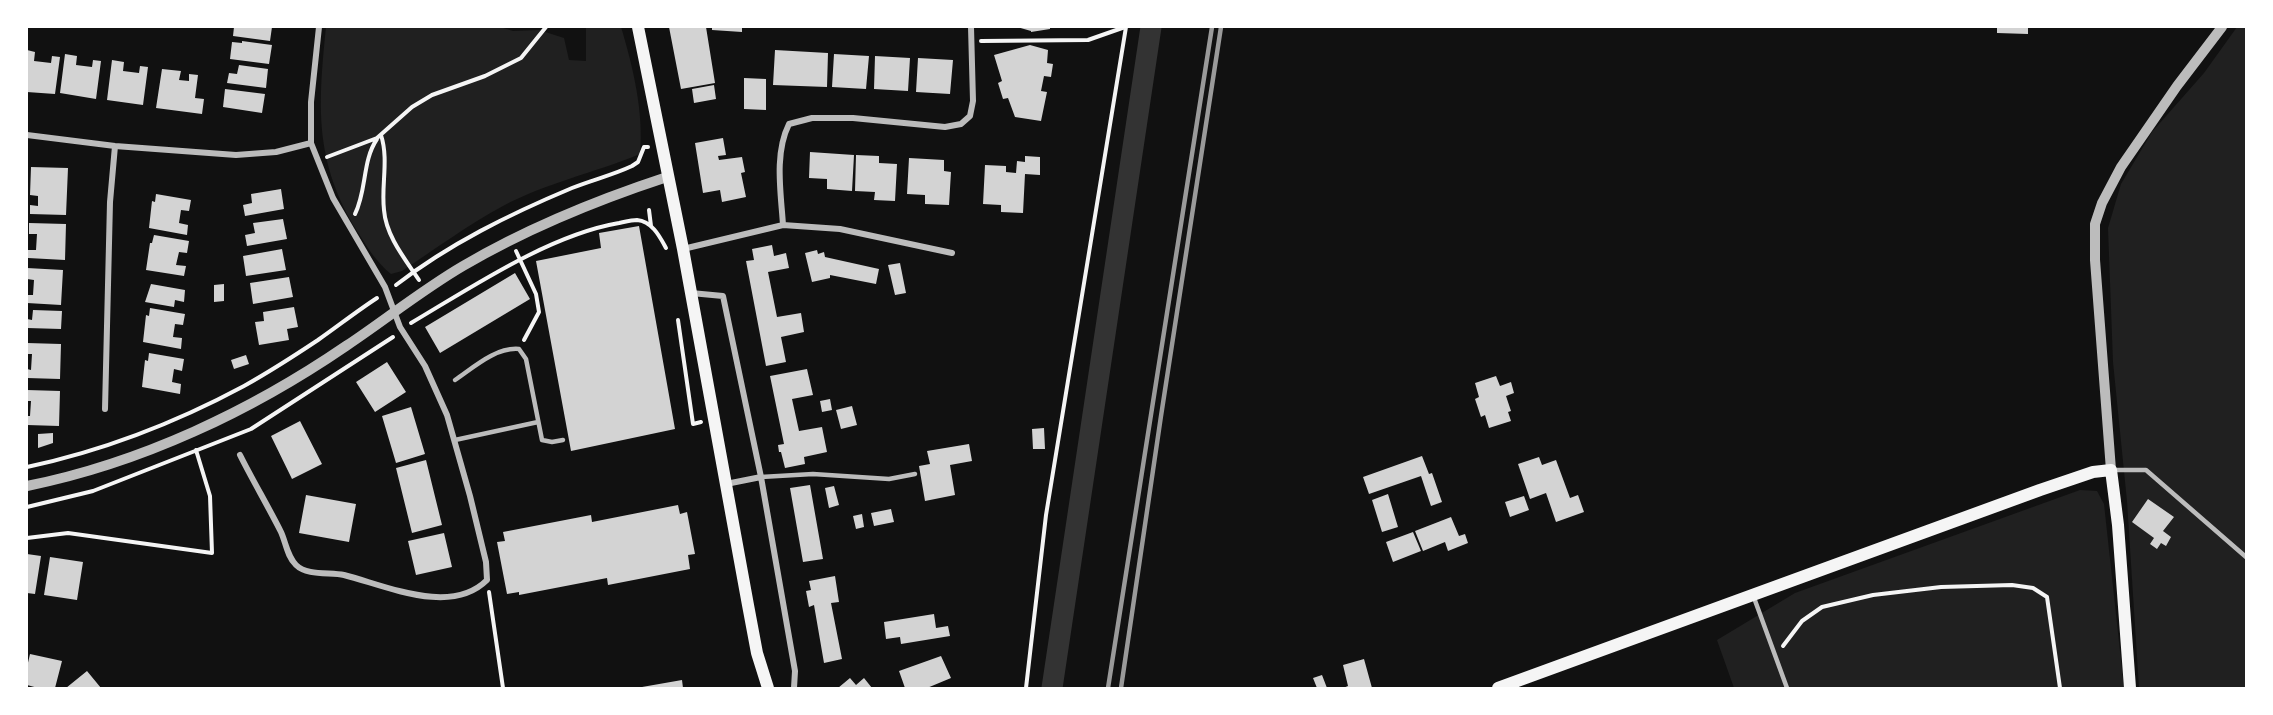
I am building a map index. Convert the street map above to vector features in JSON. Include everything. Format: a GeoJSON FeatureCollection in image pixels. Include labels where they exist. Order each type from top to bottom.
{"type":"FeatureCollection","features":[{"type":"Feature","properties":{"kind":"main road"},"geometry":{"type":"LineString","coordinates":[[638,27],[683,249],[757,653],[768,688]]}},
{"type":"Feature","properties":{"kind":"main road"},"geometry":{"type":"LineString","coordinates":[[1498,688],[2040,490],[2093,472],[2111,470],[2118,525],[2130,688]]}},
{"type":"Feature","properties":{"kind":"street"},"geometry":{"type":"LineString","coordinates":[[240,455],[281,533],[292,560],[298,567],[342,575],[413,595],[451,597],[468,594],[487,580],[486,562],[455,440],[434,384],[400,327],[387,292],[349,227],[311,143],[311,102],[319,27]]}},
{"type":"Feature","properties":{"kind":"street"},"geometry":{"type":"LineString","coordinates":[[783,225],[780,152],[782,138],[789,124],[812,118],[843,118],[945,128],[961,124],[970,116],[973,101],[971,27]]}},
{"type":"Feature","properties":{"kind":"street"},"geometry":{"type":"LineString","coordinates":[[2111,470],[2094,260],[2095,224],[2102,203],[2121,167],[2177,86],[2222,27]]}},
{"type":"Feature","properties":{"kind":"street"},"geometry":{"type":"LineString","coordinates":[[27,135],[115,146],[236,155],[276,152],[311,143]]}},
{"type":"Feature","properties":{"kind":"street"},"geometry":{"type":"LineString","coordinates":[[105,409],[110,202],[115,146]]}},
{"type":"Feature","properties":{"kind":"street"},"geometry":{"type":"LineString","coordinates":[[27,486],[84,472],[133,456],[190,432],[289,383],[461,267],[510,240],[626,191],[667,177]]}},
{"type":"Feature","properties":{"kind":"street"},"geometry":{"type":"LineString","coordinates":[[683,249],[783,225],[840,229],[952,253]]}},
{"type":"Feature","properties":{"kind":"street"},"geometry":{"type":"LineString","coordinates":[[691,293],[723,296],[761,477],[795,671],[794,688]]}},
{"type":"Feature","properties":{"kind":"street"},"geometry":{"type":"LineString","coordinates":[[726,484],[761,477]]}},
{"type":"Feature","properties":{"kind":"lane"},"geometry":{"type":"LineString","coordinates":[[455,380],[499,352],[508,348],[519,349],[526,359],[542,440],[552,442],[563,440]]}},
{"type":"Feature","properties":{"kind":"lane"},"geometry":{"type":"LineString","coordinates":[[455,440],[538,422]]}},
{"type":"Feature","properties":{"kind":"lane"},"geometry":{"type":"LineString","coordinates":[[2111,470],[2146,470],[2246,557]]}},
{"type":"Feature","properties":{"kind":"lane"},"geometry":{"type":"LineString","coordinates":[[761,477],[813,474],[889,478],[915,474]]}},
{"type":"Feature","properties":{"kind":"lane"},"geometry":{"type":"LineString","coordinates":[[1753,595],[1787,688]]}},
{"type":"Feature","properties":{"kind":"path"},"geometry":{"type":"LineString","coordinates":[[349,227],[362,200],[371,148],[379,137],[411,107],[432,95],[486,76],[521,58],[546,27]]}},
{"type":"Feature","properties":{"kind":"path"},"geometry":{"type":"LineString","coordinates":[[971,41],[1088,40],[1126,27],[1046,515],[1026,688]]}},
{"type":"Feature","properties":{"kind":"path"},"geometry":{"type":"LineString","coordinates":[[317,160],[346,152],[379,137]]}},
{"type":"Feature","properties":{"kind":"path"},"geometry":{"type":"LineString","coordinates":[[379,137],[385,152],[384,213],[396,245],[426,291]]}},
{"type":"Feature","properties":{"kind":"path"},"geometry":{"type":"LineString","coordinates":[[27,467],[148,430],[244,386],[318,340],[414,272],[464,240],[505,218],[632,166],[638,162],[644,147],[648,147]]}},
{"type":"Feature","properties":{"kind":"path"},"geometry":{"type":"LineString","coordinates":[[638,162],[642,167]]}},
{"type":"Feature","properties":{"kind":"path"},"geometry":{"type":"LineString","coordinates":[[649,210],[652,228]]}},
{"type":"Feature","properties":{"kind":"path"},"geometry":{"type":"LineString","coordinates":[[638,220],[652,228],[661,239]]}},
{"type":"Feature","properties":{"kind":"path"},"geometry":{"type":"LineString","coordinates":[[652,228],[664,226]]}},
{"type":"Feature","properties":{"kind":"path"},"geometry":{"type":"LineString","coordinates":[[510,240],[536,294],[539,312],[519,349]]}},
{"type":"Feature","properties":{"kind":"path"},"geometry":{"type":"LineString","coordinates":[[536,294],[542,291]]}},
{"type":"Feature","properties":{"kind":"path"},"geometry":{"type":"LineString","coordinates":[[27,538],[68,533],[212,553],[210,496],[190,432]]}},
{"type":"Feature","properties":{"kind":"path"},"geometry":{"type":"LineString","coordinates":[[487,580],[503,688]]}},
{"type":"Feature","properties":{"kind":"path"},"geometry":{"type":"LineString","coordinates":[[1785,643],[1803,621],[1815,611],[1855,598],[1941,587],[2012,585],[2033,588],[2047,597],[2050,607],[2060,688]]}},
{"type":"Feature","properties":{"kind":"shaded area"},"geometry":{"type":"Polygon","coordinates":[[[326,27],[500,27],[513,31],[539,30],[564,38],[569,60],[586,61],[586,27],[621,27],[630,58],[639,106],[640,154],[519,198],[477,221],[402,271],[391,274],[377,260],[357,231],[343,205],[326,157],[322,132],[321,82],[326,27]]]}},
{"type":"Feature","properties":{"kind":"shaded area"},"geometry":{"type":"Polygon","coordinates":[[[2237,27],[2246,27],[2246,688],[2139,688],[2127,501],[2113,362],[2108,228],[2121,184],[2152,132],[2204,73],[2237,27]]]}},
{"type":"Feature","properties":{"kind":"shaded area"},"geometry":{"type":"Polygon","coordinates":[[[2080,490],[2097,491],[2104,504],[2124,688],[1734,688],[1717,640],[1795,593],[2080,490]]]}},
{"type":"Feature","properties":{"kind":"building"},"geometry":{"type":"Polygon","coordinates":[[[234,27],[272,27],[270,41],[233,36],[234,27]]]}},
{"type":"Feature","properties":{"kind":"building"},"geometry":{"type":"Polygon","coordinates":[[[669,27],[706,27],[715,83],[681,89],[669,27]]]}},
{"type":"Feature","properties":{"kind":"building"},"geometry":{"type":"Polygon","coordinates":[[[712,27],[742,27],[742,32],[712,30],[712,27]]]}},
{"type":"Feature","properties":{"kind":"building"},"geometry":{"type":"Polygon","coordinates":[[[1017,27],[1050,27],[1050,29],[1031,32],[1017,27]]]}},
{"type":"Feature","properties":{"kind":"building"},"geometry":{"type":"Polygon","coordinates":[[[1997,27],[2028,27],[2028,34],[1997,33],[1997,27]]]}},
{"type":"Feature","properties":{"kind":"building"},"geometry":{"type":"Polygon","coordinates":[[[242,41],[272,45],[269,64],[230,59],[232,42],[242,43],[242,41]]]}},
{"type":"Feature","properties":{"kind":"building"},"geometry":{"type":"Polygon","coordinates":[[[1030,45],[1048,50],[1047,63],[1053,64],[1051,77],[1044,76],[1041,91],[1047,92],[1041,121],[1015,117],[1008,98],[1003,99],[998,83],[1002,81],[994,55],[1030,45]]]}},
{"type":"Feature","properties":{"kind":"building"},"geometry":{"type":"Polygon","coordinates":[[[27,50],[35,52],[34,61],[51,63],[52,56],[60,57],[55,94],[27,92],[27,50]]]}},
{"type":"Feature","properties":{"kind":"building"},"geometry":{"type":"Polygon","coordinates":[[[775,50],[828,53],[827,87],[773,85],[775,50]]]}},
{"type":"Feature","properties":{"kind":"building"},"geometry":{"type":"Polygon","coordinates":[[[65,54],[77,56],[76,65],[92,67],[93,60],[101,61],[96,99],[60,93],[65,54]]]}},
{"type":"Feature","properties":{"kind":"building"},"geometry":{"type":"Polygon","coordinates":[[[834,54],[869,56],[866,89],[832,87],[834,54]]]}},
{"type":"Feature","properties":{"kind":"building"},"geometry":{"type":"Polygon","coordinates":[[[875,56],[910,58],[908,91],[874,89],[875,56]]]}},
{"type":"Feature","properties":{"kind":"building"},"geometry":{"type":"Polygon","coordinates":[[[918,58],[953,60],[950,94],[916,92],[918,58]]]}},
{"type":"Feature","properties":{"kind":"building"},"geometry":{"type":"Polygon","coordinates":[[[112,60],[124,62],[123,71],[139,73],[140,66],[148,67],[143,105],[107,100],[112,60]]]}},
{"type":"Feature","properties":{"kind":"building"},"geometry":{"type":"Polygon","coordinates":[[[239,65],[268,69],[266,88],[227,83],[229,73],[237,74],[239,65]]]}},
{"type":"Feature","properties":{"kind":"building"},"geometry":{"type":"Polygon","coordinates":[[[162,69],[181,71],[179,80],[189,81],[189,74],[198,75],[195,98],[204,99],[202,114],[156,108],[162,69]]]}},
{"type":"Feature","properties":{"kind":"building"},"geometry":{"type":"Polygon","coordinates":[[[744,78],[766,79],[766,110],[744,109],[744,78]]]}},
{"type":"Feature","properties":{"kind":"building"},"geometry":{"type":"Polygon","coordinates":[[[714,85],[716,99],[694,103],[692,89],[714,85]]]}},
{"type":"Feature","properties":{"kind":"building"},"geometry":{"type":"Polygon","coordinates":[[[225,89],[265,94],[262,113],[223,107],[225,89]]]}},
{"type":"Feature","properties":{"kind":"building"},"geometry":{"type":"Polygon","coordinates":[[[723,138],[726,155],[718,156],[719,160],[742,157],[745,172],[741,173],[746,197],[722,202],[720,190],[703,193],[695,143],[723,138]]]}},
{"type":"Feature","properties":{"kind":"building"},"geometry":{"type":"Polygon","coordinates":[[[810,152],[854,155],[852,191],[827,189],[827,179],[809,178],[810,152]]]}},
{"type":"Feature","properties":{"kind":"building"},"geometry":{"type":"Polygon","coordinates":[[[856,155],[879,156],[879,163],[897,164],[895,201],[874,200],[875,192],[855,191],[856,155]]]}},
{"type":"Feature","properties":{"kind":"building"},"geometry":{"type":"Polygon","coordinates":[[[1025,156],[1040,157],[1040,175],[1025,174],[1023,213],[1001,212],[1001,205],[983,204],[985,165],[1006,166],[1006,172],[1016,173],[1017,161],[1025,162],[1025,156]]]}},
{"type":"Feature","properties":{"kind":"building"},"geometry":{"type":"Polygon","coordinates":[[[909,158],[944,160],[944,171],[951,172],[949,205],[925,204],[925,195],[907,194],[909,158]]]}},
{"type":"Feature","properties":{"kind":"building"},"geometry":{"type":"Polygon","coordinates":[[[31,167],[68,168],[66,215],[30,214],[30,205],[38,206],[38,196],[30,195],[31,167]]]}},
{"type":"Feature","properties":{"kind":"building"},"geometry":{"type":"Polygon","coordinates":[[[281,189],[284,209],[245,216],[243,205],[252,203],[251,194],[281,189]]]}},
{"type":"Feature","properties":{"kind":"building"},"geometry":{"type":"Polygon","coordinates":[[[156,194],[191,200],[189,211],[181,210],[179,223],[188,225],[187,235],[149,228],[152,201],[155,202],[156,194]]]}},
{"type":"Feature","properties":{"kind":"building"},"geometry":{"type":"Polygon","coordinates":[[[283,219],[287,239],[247,246],[245,235],[255,233],[253,223],[283,219]]]}},
{"type":"Feature","properties":{"kind":"building"},"geometry":{"type":"Polygon","coordinates":[[[29,223],[66,224],[65,260],[28,258],[28,250],[36,250],[37,234],[29,234],[29,223]]]}},
{"type":"Feature","properties":{"kind":"building"},"geometry":{"type":"Polygon","coordinates":[[[639,226],[675,429],[571,451],[536,261],[601,248],[599,233],[639,226]]]}},
{"type":"Feature","properties":{"kind":"building"},"geometry":{"type":"Polygon","coordinates":[[[154,235],[189,241],[187,253],[179,252],[176,265],[186,266],[184,276],[146,270],[150,243],[154,235]]]}},
{"type":"Feature","properties":{"kind":"building"},"geometry":{"type":"Polygon","coordinates":[[[772,245],[774,256],[786,253],[789,268],[768,272],[777,317],[801,313],[804,332],[781,337],[786,362],[766,366],[746,261],[754,260],[752,249],[772,245]]]}},
{"type":"Feature","properties":{"kind":"building"},"geometry":{"type":"Polygon","coordinates":[[[282,249],[286,270],[246,276],[243,256],[282,249]]]}},
{"type":"Feature","properties":{"kind":"building"},"geometry":{"type":"Polygon","coordinates":[[[817,250],[818,254],[824,252],[825,257],[879,269],[876,284],[830,275],[830,278],[812,282],[805,253],[817,250]]]}},
{"type":"Feature","properties":{"kind":"building"},"geometry":{"type":"Polygon","coordinates":[[[900,263],[906,293],[895,295],[888,265],[900,263]]]}},
{"type":"Feature","properties":{"kind":"building"},"geometry":{"type":"Polygon","coordinates":[[[27,268],[63,270],[61,305],[27,303],[27,295],[33,295],[34,280],[27,279],[27,268]]]}},
{"type":"Feature","properties":{"kind":"building"},"geometry":{"type":"Polygon","coordinates":[[[515,273],[530,299],[440,353],[425,327],[515,273]]]}},
{"type":"Feature","properties":{"kind":"building"},"geometry":{"type":"Polygon","coordinates":[[[289,277],[293,297],[253,304],[250,283],[289,277]]]}},
{"type":"Feature","properties":{"kind":"building"},"geometry":{"type":"Polygon","coordinates":[[[151,284],[185,290],[184,302],[175,300],[174,307],[145,302],[151,284]]]}},
{"type":"Feature","properties":{"kind":"building"},"geometry":{"type":"Polygon","coordinates":[[[224,284],[224,301],[214,302],[214,285],[224,284]]]}},
{"type":"Feature","properties":{"kind":"building"},"geometry":{"type":"Polygon","coordinates":[[[294,307],[298,327],[287,329],[289,340],[259,345],[255,322],[264,321],[263,312],[294,307]]]}},
{"type":"Feature","properties":{"kind":"building"},"geometry":{"type":"Polygon","coordinates":[[[150,308],[185,314],[183,325],[175,324],[173,337],[182,338],[181,349],[143,342],[146,315],[149,316],[150,308]]]}},
{"type":"Feature","properties":{"kind":"building"},"geometry":{"type":"Polygon","coordinates":[[[33,310],[62,311],[61,329],[27,328],[27,319],[32,320],[33,310]]]}},
{"type":"Feature","properties":{"kind":"building"},"geometry":{"type":"Polygon","coordinates":[[[27,343],[61,344],[60,379],[27,378],[27,369],[31,370],[32,354],[27,354],[27,343]]]}},
{"type":"Feature","properties":{"kind":"building"},"geometry":{"type":"Polygon","coordinates":[[[149,353],[184,359],[182,371],[174,369],[172,382],[181,384],[180,394],[142,387],[145,360],[148,361],[149,353]]]}},
{"type":"Feature","properties":{"kind":"building"},"geometry":{"type":"Polygon","coordinates":[[[246,355],[249,364],[234,369],[231,360],[246,355]]]}},
{"type":"Feature","properties":{"kind":"building"},"geometry":{"type":"Polygon","coordinates":[[[387,362],[406,392],[375,412],[356,382],[387,362]]]}},
{"type":"Feature","properties":{"kind":"building"},"geometry":{"type":"Polygon","coordinates":[[[807,369],[813,395],[792,399],[799,431],[822,427],[827,452],[804,457],[805,464],[785,468],[781,452],[779,452],[778,445],[784,444],[770,376],[807,369]]]}},
{"type":"Feature","properties":{"kind":"building"},"geometry":{"type":"Polygon","coordinates":[[[1496,376],[1500,386],[1511,382],[1514,393],[1506,396],[1511,411],[1508,412],[1511,421],[1489,428],[1485,415],[1481,417],[1475,399],[1479,397],[1475,383],[1496,376]]]}},
{"type":"Feature","properties":{"kind":"building"},"geometry":{"type":"Polygon","coordinates":[[[27,390],[60,391],[59,426],[27,425],[31,401],[27,401],[27,390]]]}},
{"type":"Feature","properties":{"kind":"building"},"geometry":{"type":"Polygon","coordinates":[[[830,399],[832,410],[822,412],[820,401],[830,399]]]}},
{"type":"Feature","properties":{"kind":"building"},"geometry":{"type":"Polygon","coordinates":[[[852,406],[857,425],[841,429],[836,410],[852,406]]]}},
{"type":"Feature","properties":{"kind":"building"},"geometry":{"type":"Polygon","coordinates":[[[411,407],[425,454],[396,463],[382,416],[411,407]]]}},
{"type":"Feature","properties":{"kind":"building"},"geometry":{"type":"Polygon","coordinates":[[[300,421],[322,464],[292,479],[271,436],[300,421]]]}},
{"type":"Feature","properties":{"kind":"building"},"geometry":{"type":"Polygon","coordinates":[[[1044,428],[1045,449],[1033,449],[1032,429],[1044,428]]]}},
{"type":"Feature","properties":{"kind":"building"},"geometry":{"type":"Polygon","coordinates":[[[53,433],[53,443],[38,448],[38,434],[53,433]]]}},
{"type":"Feature","properties":{"kind":"building"},"geometry":{"type":"Polygon","coordinates":[[[969,444],[972,461],[950,465],[955,495],[925,501],[919,466],[930,464],[927,451],[969,444]]]}},
{"type":"Feature","properties":{"kind":"building"},"geometry":{"type":"Polygon","coordinates":[[[1422,456],[1429,474],[1432,473],[1442,502],[1431,506],[1421,476],[1369,494],[1363,477],[1422,456]]]}},
{"type":"Feature","properties":{"kind":"building"},"geometry":{"type":"Polygon","coordinates":[[[1539,457],[1542,465],[1556,460],[1570,498],[1578,495],[1584,512],[1556,522],[1546,493],[1530,499],[1518,464],[1539,457]]]}},
{"type":"Feature","properties":{"kind":"building"},"geometry":{"type":"Polygon","coordinates":[[[426,460],[442,525],[412,533],[396,468],[426,460]]]}},
{"type":"Feature","properties":{"kind":"building"},"geometry":{"type":"Polygon","coordinates":[[[810,485],[823,559],[803,562],[790,488],[810,485]]]}},
{"type":"Feature","properties":{"kind":"building"},"geometry":{"type":"Polygon","coordinates":[[[834,486],[839,505],[829,508],[825,488],[834,486]]]}},
{"type":"Feature","properties":{"kind":"building"},"geometry":{"type":"Polygon","coordinates":[[[1388,494],[1398,527],[1382,532],[1372,500],[1388,494]]]}},
{"type":"Feature","properties":{"kind":"building"},"geometry":{"type":"Polygon","coordinates":[[[306,495],[356,504],[349,542],[299,533],[306,495]]]}},
{"type":"Feature","properties":{"kind":"building"},"geometry":{"type":"Polygon","coordinates":[[[1524,496],[1529,510],[1510,517],[1505,502],[1524,496]]]}},
{"type":"Feature","properties":{"kind":"building"},"geometry":{"type":"Polygon","coordinates":[[[2148,499],[2174,517],[2163,531],[2171,537],[2166,546],[2161,543],[2157,549],[2150,544],[2154,538],[2132,522],[2148,499]]]}},
{"type":"Feature","properties":{"kind":"building"},"geometry":{"type":"Polygon","coordinates":[[[678,505],[680,514],[687,512],[695,554],[688,555],[690,569],[608,585],[607,578],[519,595],[519,592],[507,594],[497,542],[505,541],[503,532],[591,515],[592,522],[678,505]]]}},
{"type":"Feature","properties":{"kind":"building"},"geometry":{"type":"Polygon","coordinates":[[[891,509],[894,522],[874,526],[871,513],[891,509]]]}},
{"type":"Feature","properties":{"kind":"building"},"geometry":{"type":"Polygon","coordinates":[[[862,514],[864,527],[856,529],[853,516],[862,514]]]}},
{"type":"Feature","properties":{"kind":"building"},"geometry":{"type":"Polygon","coordinates":[[[1451,517],[1459,536],[1465,534],[1468,543],[1448,551],[1445,542],[1423,551],[1415,531],[1451,517]]]}},
{"type":"Feature","properties":{"kind":"building"},"geometry":{"type":"Polygon","coordinates":[[[1413,532],[1421,551],[1393,562],[1386,542],[1413,532]]]}},
{"type":"Feature","properties":{"kind":"building"},"geometry":{"type":"Polygon","coordinates":[[[444,533],[452,567],[416,575],[408,541],[444,533]]]}},
{"type":"Feature","properties":{"kind":"building"},"geometry":{"type":"Polygon","coordinates":[[[27,554],[41,556],[35,594],[27,593],[27,554]]]}},
{"type":"Feature","properties":{"kind":"building"},"geometry":{"type":"Polygon","coordinates":[[[50,557],[83,562],[77,600],[44,595],[50,557]]]}},
{"type":"Feature","properties":{"kind":"building"},"geometry":{"type":"Polygon","coordinates":[[[835,576],[839,602],[831,603],[842,659],[824,663],[814,605],[809,607],[806,591],[811,590],[809,581],[835,576]]]}},
{"type":"Feature","properties":{"kind":"building"},"geometry":{"type":"Polygon","coordinates":[[[934,614],[936,628],[948,626],[950,636],[901,644],[900,637],[886,639],[884,622],[934,614]]]}},
{"type":"Feature","properties":{"kind":"building"},"geometry":{"type":"Polygon","coordinates":[[[30,654],[62,661],[55,688],[38,688],[27,685],[30,654]]]}},
{"type":"Feature","properties":{"kind":"building"},"geometry":{"type":"Polygon","coordinates":[[[941,656],[951,678],[927,688],[905,688],[899,671],[941,656]]]}},
{"type":"Feature","properties":{"kind":"building"},"geometry":{"type":"Polygon","coordinates":[[[1364,659],[1372,688],[1343,688],[1348,686],[1343,665],[1364,659]]]}},
{"type":"Feature","properties":{"kind":"building"},"geometry":{"type":"Polygon","coordinates":[[[87,671],[101,688],[66,688],[87,671]]]}},
{"type":"Feature","properties":{"kind":"building"},"geometry":{"type":"Polygon","coordinates":[[[1322,675],[1327,688],[1317,688],[1313,678],[1322,675]]]}},
{"type":"Feature","properties":{"kind":"building"},"geometry":{"type":"Polygon","coordinates":[[[850,678],[856,685],[864,678],[872,688],[838,688],[850,678]]]}},
{"type":"Feature","properties":{"kind":"building"},"geometry":{"type":"Polygon","coordinates":[[[682,680],[683,688],[642,688],[642,687],[682,680]]]}},
{"type":"Feature","properties":{"kind":"waterway"},"geometry":{"type":"LineString","coordinates":[[1052,688],[1151,27]]}},
{"type":"Feature","properties":{"kind":"railway"},"geometry":{"type":"LineString","coordinates":[[1108,688],[1212,27]]}},
{"type":"Feature","properties":{"kind":"railway"},"geometry":{"type":"LineString","coordinates":[[1121,688],[1221,27]]}}]}
